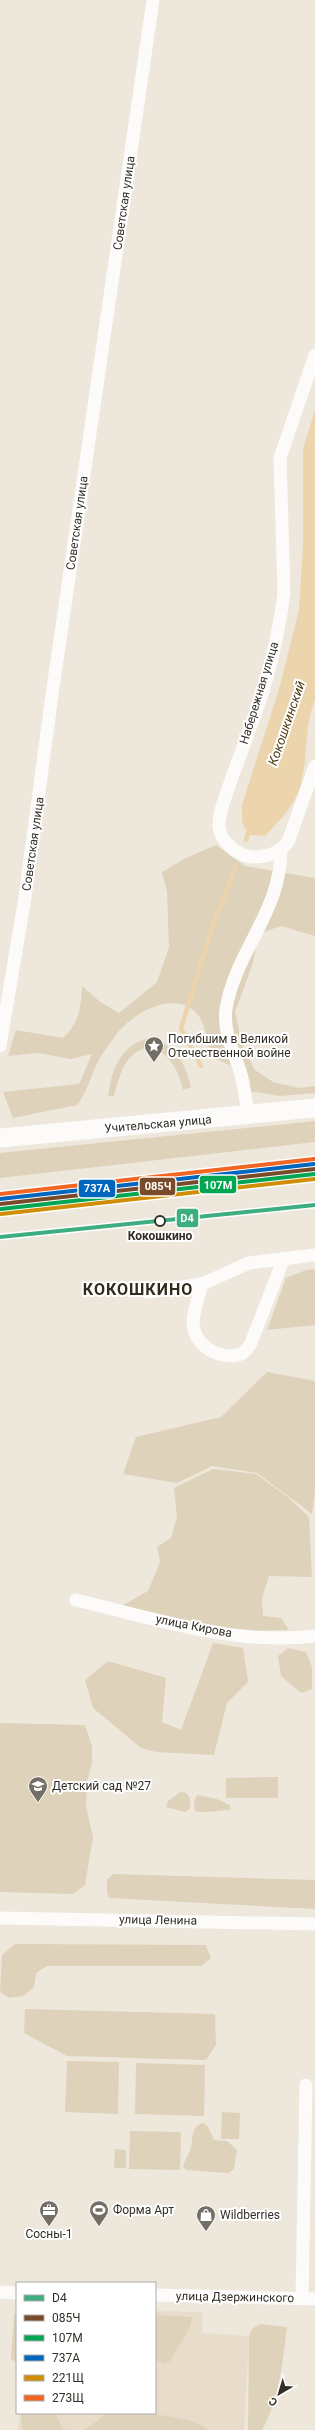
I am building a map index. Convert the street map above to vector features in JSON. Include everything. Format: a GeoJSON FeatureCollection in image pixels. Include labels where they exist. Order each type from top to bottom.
{"type":"FeatureCollection","features":[{"type":"Feature","properties":{"kind":"street","name":"Советская улица"},"geometry":{"type":"LineString","coordinates":[[0,1046],[25,897],[59,648],[153,0]]}},
{"type":"Feature","properties":{"kind":"street","name":"Набережная улица"},"geometry":{"type":"LineString","coordinates":[[275,852],[252,858],[237,852],[225,840],[219,825],[224,800],[263,689],[278,629],[284,593],[280,458],[315,355]]}},
{"type":"Feature","properties":{"kind":"street"},"geometry":{"type":"LineString","coordinates":[[248,1115],[240,1070],[227,1033],[226,1010],[237,977],[277,886],[275,852],[288,842],[315,766]]}},
{"type":"Feature","properties":{"kind":"street","name":"Учительская улица"},"geometry":{"type":"LineString","coordinates":[[0,1138],[315,1108]]}},
{"type":"Feature","properties":{"kind":"street"},"geometry":{"type":"LineString","coordinates":[[147,1292],[202,1284],[249,1263],[315,1255]]}},
{"type":"Feature","properties":{"kind":"street"},"geometry":{"type":"LineString","coordinates":[[202,1284],[193,1322],[199,1339],[210,1351],[225,1357],[242,1354],[251,1343],[284,1258]]}},
{"type":"Feature","properties":{"kind":"street","name":"улица Кирова"},"geometry":{"type":"LineString","coordinates":[[76,1600],[192,1627],[237,1635],[277,1638],[315,1636]]}},
{"type":"Feature","properties":{"kind":"street","name":"улица Ленина"},"geometry":{"type":"LineString","coordinates":[[0,1918],[315,1924]]}},
{"type":"Feature","properties":{"kind":"street"},"geometry":{"type":"LineString","coordinates":[[306,2086],[309,2299]]}},
{"type":"Feature","properties":{"kind":"street"},"geometry":{"type":"LineString","coordinates":[[0,2292],[16,2293]]}},
{"type":"Feature","properties":{"kind":"street","name":"улица Дзержинского"},"geometry":{"type":"LineString","coordinates":[[156,2296],[309,2299]]}},
{"type":"Feature","properties":{"kind":"shaded area"},"geometry":{"type":"Polygon","coordinates":[[[216,845],[245,866],[315,878],[315,936],[281,926],[258,934],[253,963],[235,1012],[243,1048],[255,1070],[273,1082],[299,1088],[315,1086],[315,1093],[280,1096],[249,1091],[250,1081],[247,1073],[212,1057],[199,1016],[192,1009],[175,1003],[156,1006],[138,1015],[126,1024],[100,1058],[84,1094],[77,1105],[13,1118],[3,1092],[79,1084],[92,1054],[71,1059],[38,1053],[8,1056],[16,1030],[63,1038],[73,1027],[76,1021],[80,1008],[82,986],[99,1001],[119,1013],[157,982],[169,947],[167,892],[162,872],[186,858],[216,845]]]}},
{"type":"Feature","properties":{"kind":"shaded area"},"geometry":{"type":"Polygon","coordinates":[[[148,1038],[166,1045],[178,1055],[185,1069],[191,1087],[183,1090],[176,1069],[168,1058],[158,1049],[151,1046],[142,1049],[129,1058],[121,1072],[114,1096],[108,1096],[112,1077],[119,1060],[130,1047],[148,1038]]]}},
{"type":"Feature","properties":{"kind":"shaded area"},"geometry":{"type":"Polygon","coordinates":[[[315,1121],[315,1142],[0,1178],[0,1153],[315,1121]]]}},
{"type":"Feature","properties":{"kind":"shaded area"},"geometry":{"type":"Polygon","coordinates":[[[315,1269],[315,1325],[267,1330],[286,1278],[306,1270],[315,1269]]]}},
{"type":"Feature","properties":{"kind":"shaded area"},"geometry":{"type":"Polygon","coordinates":[[[267,1372],[315,1381],[315,1491],[312,1514],[257,1473],[212,1466],[177,1483],[123,1474],[136,1437],[221,1417],[267,1372]]]}},
{"type":"Feature","properties":{"kind":"shaded area"},"geometry":{"type":"Polygon","coordinates":[[[213,1469],[256,1474],[289,1498],[309,1517],[312,1577],[269,1576],[262,1598],[263,1616],[281,1618],[289,1630],[240,1631],[120,1607],[148,1591],[160,1562],[157,1547],[171,1538],[177,1517],[174,1488],[213,1469]]]}},
{"type":"Feature","properties":{"kind":"shaded area"},"geometry":{"type":"Polygon","coordinates":[[[213,1643],[243,1648],[248,1682],[227,1703],[214,1755],[156,1752],[141,1748],[93,1708],[85,1680],[108,1661],[166,1678],[162,1722],[181,1730],[213,1643]]]}},
{"type":"Feature","properties":{"kind":"shaded area"},"geometry":{"type":"Polygon","coordinates":[[[288,1648],[306,1652],[312,1667],[312,1689],[301,1693],[281,1676],[278,1656],[288,1648]]]}},
{"type":"Feature","properties":{"kind":"shaded area","name":"Детский сад №27"},"geometry":{"type":"Polygon","coordinates":[[[0,1723],[85,1725],[92,1746],[92,1763],[87,1782],[86,1807],[93,1837],[85,1885],[73,1894],[0,1892],[0,1723]]]}},
{"type":"Feature","properties":{"kind":"shaded area"},"geometry":{"type":"Polygon","coordinates":[[[278,1777],[278,1798],[226,1798],[226,1778],[278,1777]]]}},
{"type":"Feature","properties":{"kind":"shaded area"},"geometry":{"type":"Polygon","coordinates":[[[180,1792],[186,1793],[190,1798],[190,1809],[185,1812],[166,1807],[168,1801],[180,1792]]]}},
{"type":"Feature","properties":{"kind":"shaded area"},"geometry":{"type":"Polygon","coordinates":[[[197,1795],[217,1799],[230,1805],[231,1810],[208,1812],[195,1811],[194,1802],[197,1795]]]}},
{"type":"Feature","properties":{"kind":"shaded area"},"geometry":{"type":"Polygon","coordinates":[[[113,1874],[315,1880],[315,1909],[109,1898],[107,1893],[107,1880],[113,1874]]]}},
{"type":"Feature","properties":{"kind":"shaded area"},"geometry":{"type":"Polygon","coordinates":[[[15,1944],[206,1945],[211,1958],[201,1966],[47,1966],[36,1973],[34,1987],[23,1996],[9,1998],[0,1992],[2,1955],[15,1944]]]}},
{"type":"Feature","properties":{"kind":"shaded area"},"geometry":{"type":"Polygon","coordinates":[[[25,2009],[215,2014],[216,2045],[206,2060],[67,2056],[24,2033],[25,2009]]]}},
{"type":"Feature","properties":{"kind":"shaded area"},"geometry":{"type":"Polygon","coordinates":[[[67,2061],[119,2062],[118,2114],[65,2112],[67,2061]]]}},
{"type":"Feature","properties":{"kind":"shaded area"},"geometry":{"type":"Polygon","coordinates":[[[136,2063],[205,2065],[204,2116],[135,2114],[136,2063]]]}},
{"type":"Feature","properties":{"kind":"shaded area"},"geometry":{"type":"Polygon","coordinates":[[[222,2112],[240,2113],[239,2139],[221,2139],[222,2112]]]}},
{"type":"Feature","properties":{"kind":"shaded area"},"geometry":{"type":"Polygon","coordinates":[[[203,2123],[208,2127],[214,2140],[227,2141],[237,2150],[234,2169],[228,2173],[186,2170],[183,2166],[191,2148],[194,2130],[203,2123]]]}},
{"type":"Feature","properties":{"kind":"shaded area"},"geometry":{"type":"Polygon","coordinates":[[[130,2131],[181,2132],[180,2170],[129,2169],[130,2131]]]}},
{"type":"Feature","properties":{"kind":"shaded area"},"geometry":{"type":"Polygon","coordinates":[[[115,2149],[126,2150],[126,2168],[114,2168],[115,2149]]]}},
{"type":"Feature","properties":{"kind":"shaded area"},"geometry":{"type":"Polygon","coordinates":[[[156,2311],[203,2312],[202,2333],[249,2336],[244,2430],[18,2430],[20,2414],[156,2414],[156,2311]]]}},
{"type":"Feature","properties":{"kind":"shaded area"},"geometry":{"type":"Polygon","coordinates":[[[16,2313],[16,2362],[11,2359],[14,2315],[16,2313]]]}},
{"type":"Feature","properties":{"kind":"shaded area"},"geometry":{"type":"Polygon","coordinates":[[[156,2315],[192,2317],[189,2329],[170,2361],[163,2364],[156,2360],[156,2315]]]}},
{"type":"Feature","properties":{"kind":"shaded area"},"geometry":{"type":"Polygon","coordinates":[[[260,2324],[287,2327],[284,2353],[273,2406],[262,2430],[248,2430],[249,2336],[253,2328],[260,2324]]]}},
{"type":"Feature","properties":{"kind":"shaded area"},"geometry":{"type":"Polygon","coordinates":[[[21,2414],[56,2414],[62,2429],[69,2430],[22,2430],[21,2414]]]}},
{"type":"Feature","properties":{"kind":"shaded area"},"geometry":{"type":"Polygon","coordinates":[[[107,2414],[146,2414],[188,2420],[199,2424],[208,2430],[84,2430],[107,2414]]]}},
{"type":"Feature","properties":{"kind":"water"},"geometry":{"type":"Polygon","coordinates":[[[315,410],[315,700],[309,720],[304,769],[297,796],[288,810],[265,836],[248,835],[242,822],[242,805],[280,686],[299,610],[303,546],[303,449],[315,410]]]}},
{"type":"Feature","properties":{"kind":"waterway","name":"Кокошкинский"},"geometry":{"type":"LineString","coordinates":[[246,840],[249,830]]}},
{"type":"Feature","properties":{"kind":"waterway"},"geometry":{"type":"LineString","coordinates":[[201,1066],[181,1028],[213,925],[236,867]]}},
{"type":"Feature","properties":{"kind":"transit line","name":"273Щ"},"geometry":{"type":"LineString","coordinates":[[0,1194],[314,1159]]}},
{"type":"Feature","properties":{"kind":"transit line","name":"737А"},"geometry":{"type":"LineString","coordinates":[[0,1199],[314,1164]]}},
{"type":"Feature","properties":{"kind":"transit line","name":"085Ч"},"geometry":{"type":"LineString","coordinates":[[0,1204],[315,1169]]}},
{"type":"Feature","properties":{"kind":"transit line","name":"107М"},"geometry":{"type":"LineString","coordinates":[[1,1209],[315,1174]]}},
{"type":"Feature","properties":{"kind":"transit line","name":"221Щ"},"geometry":{"type":"LineString","coordinates":[[1,1214],[315,1179]]}},
{"type":"Feature","properties":{"kind":"transit line","name":"D4"},"geometry":{"type":"LineString","coordinates":[[0,1237],[315,1205]]}},
{"type":"Feature","properties":{"kind":"place","name":"Погибшим в Великой Отечественной войне"},"geometry":{"type":"Point","coordinates":[154,1063]}},
{"type":"Feature","properties":{"kind":"place","name":"Кокошкино"},"geometry":{"type":"Point","coordinates":[160,1221]}},
{"type":"Feature","properties":{"kind":"place","name":"Детский сад №27"},"geometry":{"type":"Point","coordinates":[38,1803]}},
{"type":"Feature","properties":{"kind":"place","name":"Сосны-1"},"geometry":{"type":"Point","coordinates":[49,2227]}},
{"type":"Feature","properties":{"kind":"place","name":"Форма Арт"},"geometry":{"type":"Point","coordinates":[99,2227]}},
{"type":"Feature","properties":{"kind":"place","name":"Wildberries"},"geometry":{"type":"Point","coordinates":[206,2232]}},
{"type":"Feature","properties":{"kind":"district","name":"КОКОШКИНО"},"geometry":{"type":"Point","coordinates":[138,1289]}}]}
